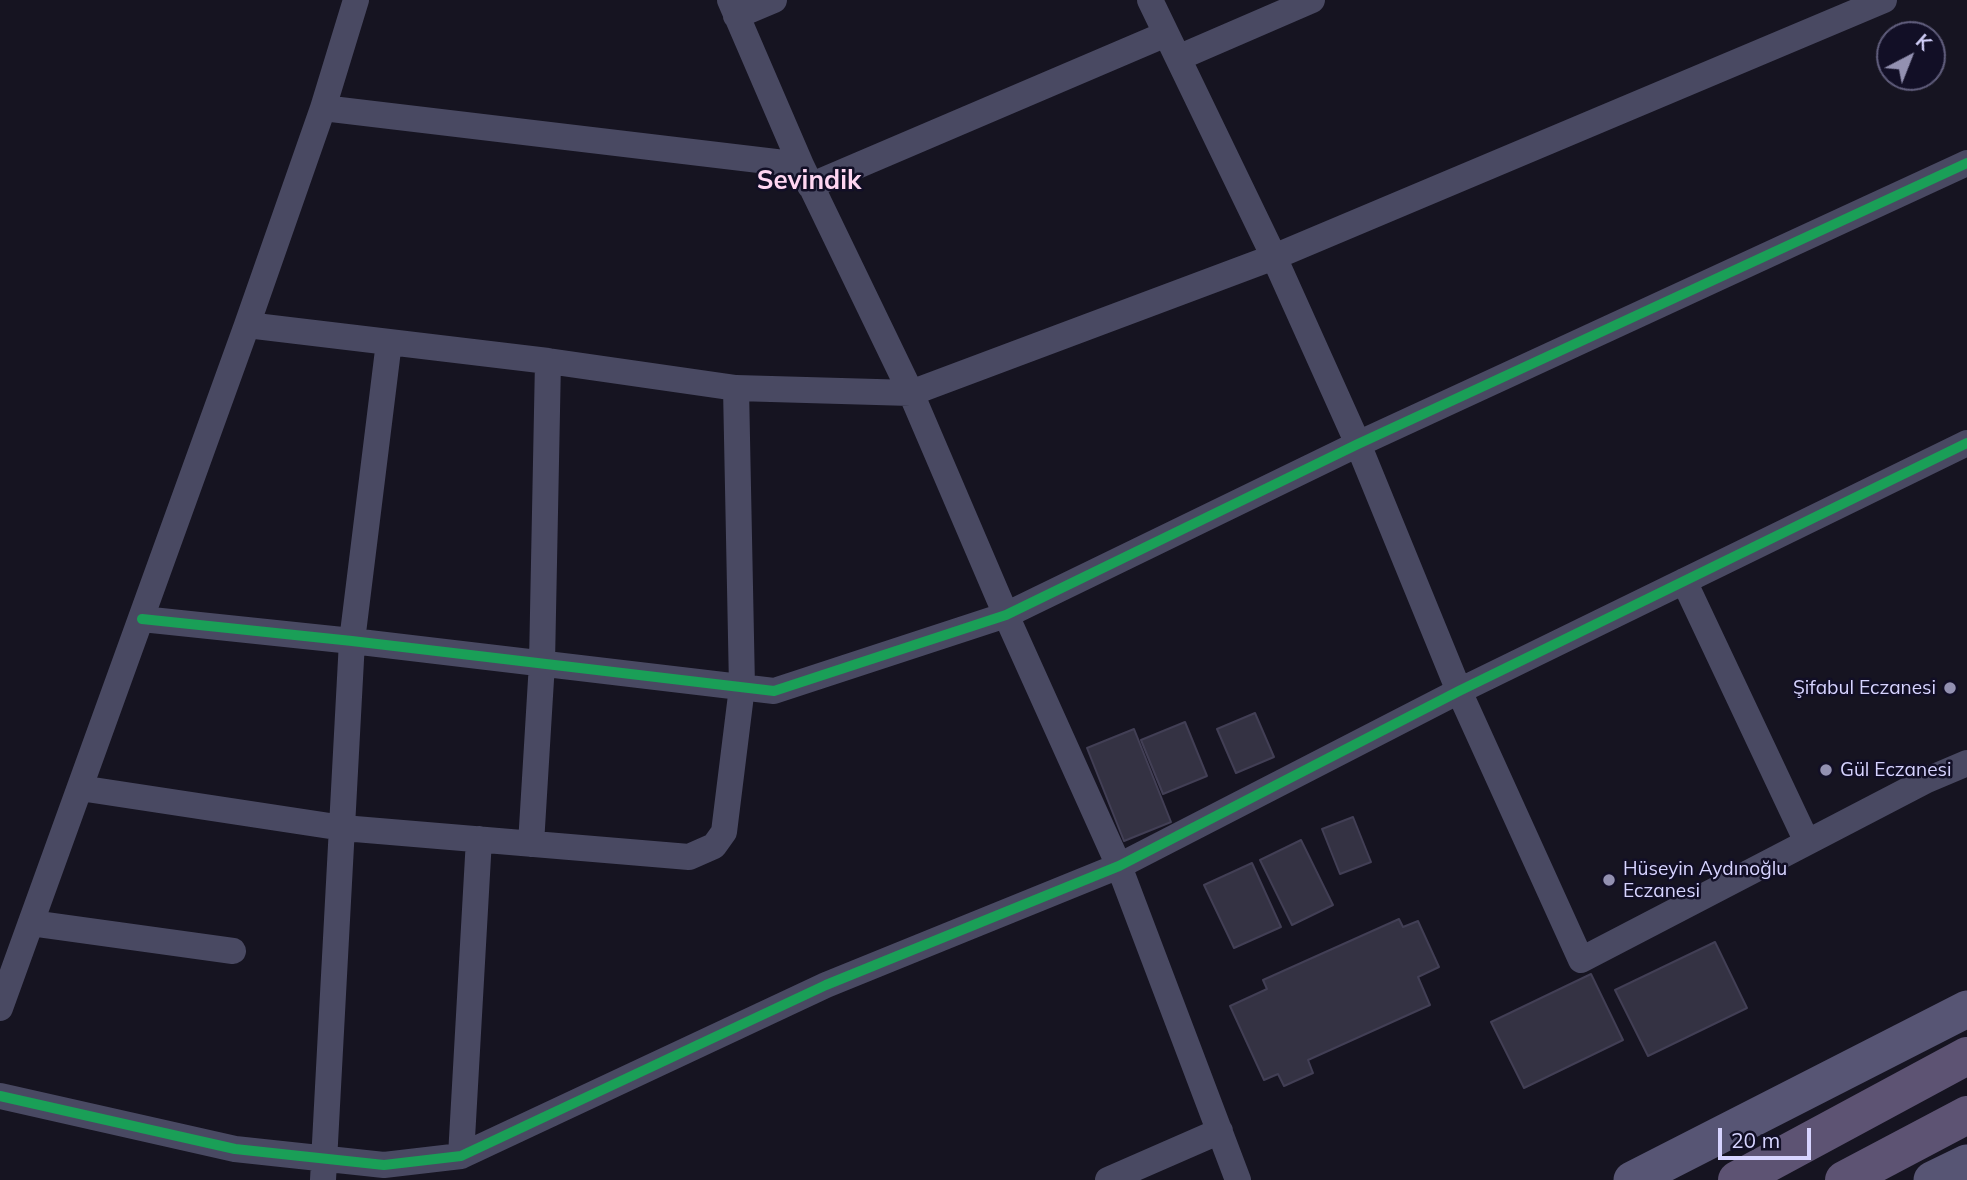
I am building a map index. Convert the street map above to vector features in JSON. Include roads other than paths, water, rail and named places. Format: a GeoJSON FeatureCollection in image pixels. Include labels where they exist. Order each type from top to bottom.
{"type":"FeatureCollection","features":[{"type":"Feature","properties":{"kind":"main road"},"geometry":{"type":"LineString","coordinates":[[1632,1180],[1967,1009]]}},
{"type":"Feature","properties":{"kind":"main road"},"geometry":{"type":"LineString","coordinates":[[1737,1180],[1967,1056]]}},
{"type":"Feature","properties":{"kind":"main road"},"geometry":{"type":"LineString","coordinates":[[1844,1180],[1967,1115]]}},
{"type":"Feature","properties":{"kind":"main road"},"geometry":{"type":"LineString","coordinates":[[1932,1180],[1967,1163]]}},
{"type":"Feature","properties":{"kind":"street"},"geometry":{"type":"LineString","coordinates":[[0,1009],[247,325],[323,108],[356,0]]}},
{"type":"Feature","properties":{"kind":"street"},"geometry":{"type":"LineString","coordinates":[[774,0],[733,8],[806,176],[911,393],[1006,615],[1119,866],[1238,1180]]}},
{"type":"Feature","properties":{"kind":"street"},"geometry":{"type":"LineString","coordinates":[[1150,0],[1275,257],[1358,444],[1459,691],[1581,960],[1927,780],[1967,764]]}},
{"type":"Feature","properties":{"kind":"street"},"geometry":{"type":"LineString","coordinates":[[1178,58],[1312,0]]}},
{"type":"Feature","properties":{"kind":"street"},"geometry":{"type":"LineString","coordinates":[[247,325],[548,360],[736,388],[911,393],[1275,257],[1884,0]]}},
{"type":"Feature","properties":{"kind":"street"},"geometry":{"type":"LineString","coordinates":[[323,108],[806,176],[1166,34]]}},
{"type":"Feature","properties":{"kind":"street"},"geometry":{"type":"LineString","coordinates":[[142,619],[352,640],[774,691],[1006,615],[1358,444],[1967,163]]}},
{"type":"Feature","properties":{"kind":"street"},"geometry":{"type":"LineString","coordinates":[[323,1169],[352,640],[389,342]]}},
{"type":"Feature","properties":{"kind":"street"},"geometry":{"type":"LineString","coordinates":[[531,844],[542,663],[548,360]]}},
{"type":"Feature","properties":{"kind":"street"},"geometry":{"type":"LineString","coordinates":[[80,788],[343,828],[689,857],[713,846],[724,831],[742,687],[736,388]]}},
{"type":"Feature","properties":{"kind":"street"},"geometry":{"type":"LineString","coordinates":[[0,1096],[323,1169],[461,1156],[826,985],[1119,866],[1459,691],[1967,443]]}},
{"type":"Feature","properties":{"kind":"street"},"geometry":{"type":"LineString","coordinates":[[1684,581],[1807,842]]}},
{"type":"Feature","properties":{"kind":"street"},"geometry":{"type":"LineString","coordinates":[[461,1156],[479,839]]}},
{"type":"Feature","properties":{"kind":"street"},"geometry":{"type":"LineString","coordinates":[[31,923],[233,951]]}},
{"type":"Feature","properties":{"kind":"street"},"geometry":{"type":"LineString","coordinates":[[1108,1180],[1220,1130]]}},
{"type":"Feature","properties":{"kind":"place","name":"Şifabul Eczanesi"},"geometry":{"type":"Point","coordinates":[1950,688]}},
{"type":"Feature","properties":{"kind":"place","name":"Gül Eczanesi"},"geometry":{"type":"Point","coordinates":[1826,770]}},
{"type":"Feature","properties":{"kind":"place","name":"Hüseyin Aydınoğlu Eczanesi"},"geometry":{"type":"Point","coordinates":[1609,880]}},
{"type":"Feature","properties":{"kind":"district","name":"Sevindik"},"geometry":{"type":"Point","coordinates":[809,181]}}]}
